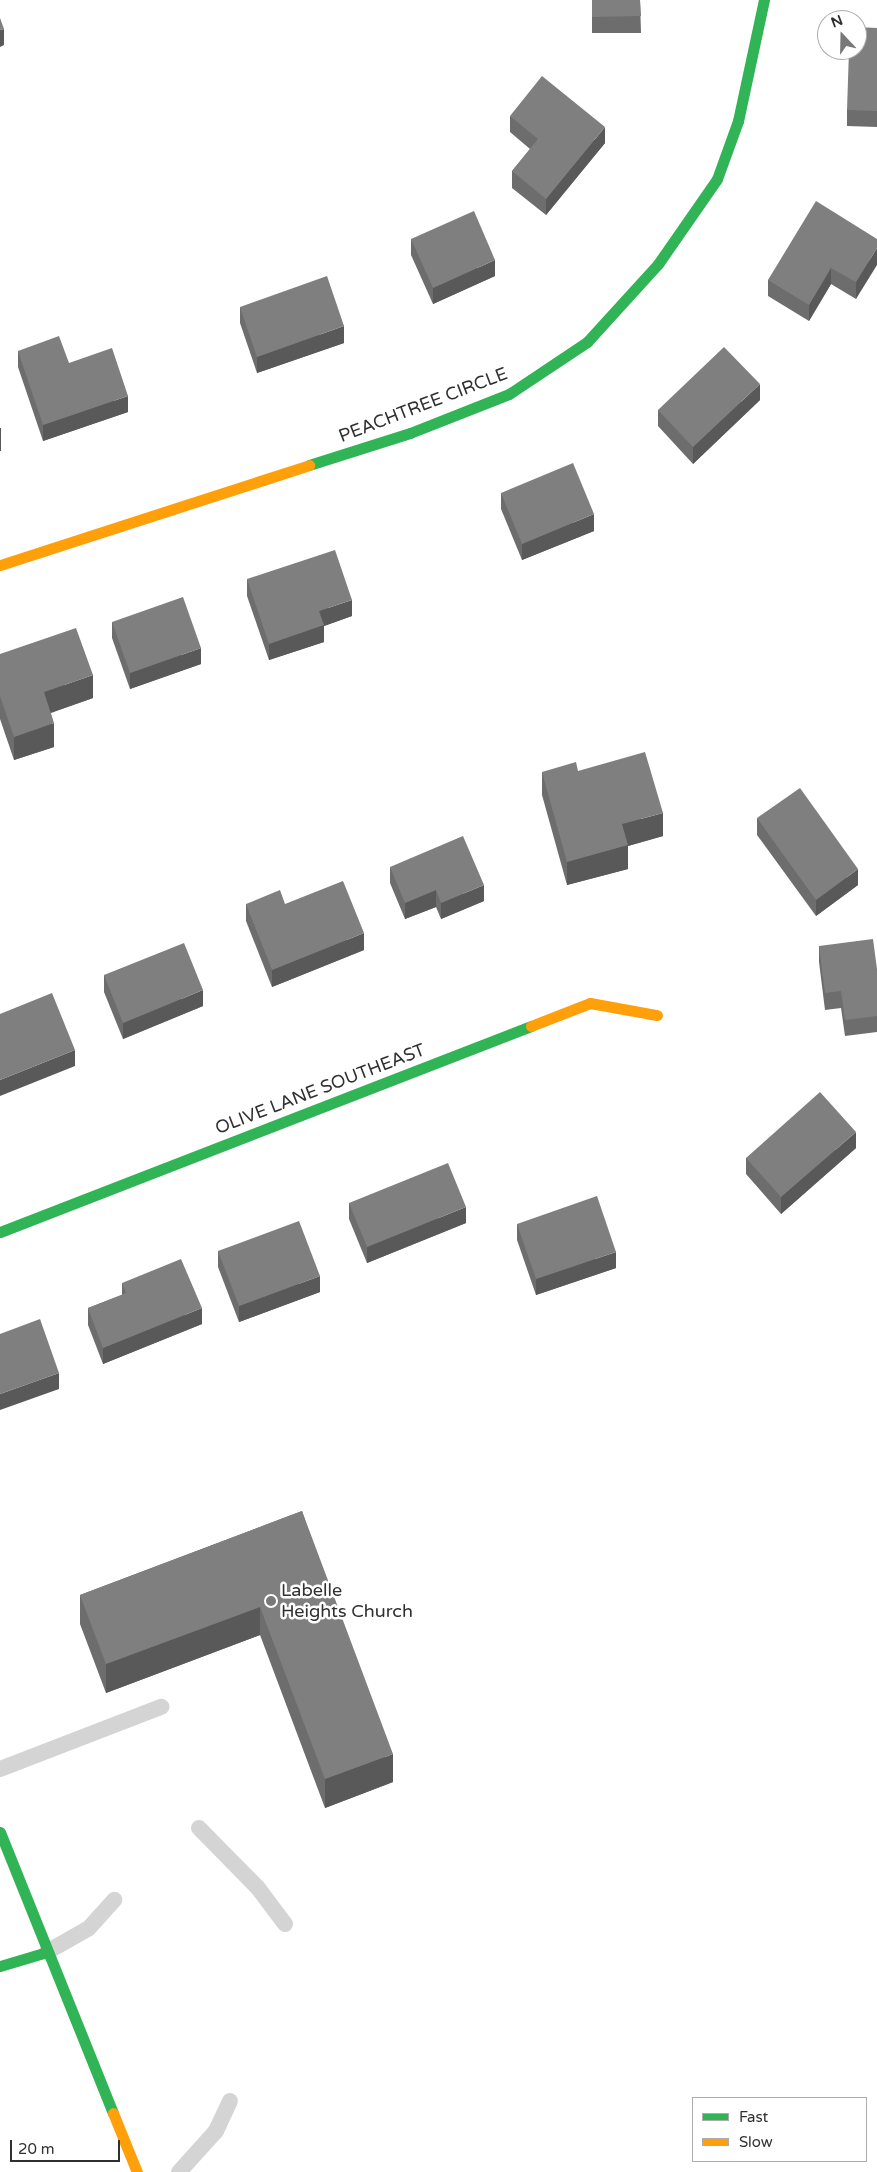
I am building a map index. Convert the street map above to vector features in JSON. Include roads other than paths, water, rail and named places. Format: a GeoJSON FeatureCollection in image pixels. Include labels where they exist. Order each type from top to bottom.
{"type":"FeatureCollection","features":[{"type":"Feature","properties":{"kind":"street","name":"PEACHTREE CIRCLE"},"geometry":{"type":"LineString","coordinates":[[0,565],[410,432],[510,394],[587,342],[658,264],[717,179],[738,121],[764,0]]}},
{"type":"Feature","properties":{"kind":"street","name":"OLIVE LANE SOUTHEAST"},"geometry":{"type":"LineString","coordinates":[[0,1232],[590,1003],[656,1014]]}},
{"type":"Feature","properties":{"kind":"street"},"geometry":{"type":"LineString","coordinates":[[0,1832],[137,2172]]}},
{"type":"Feature","properties":{"kind":"street"},"geometry":{"type":"LineString","coordinates":[[0,1966],[47,1952]]}},
{"type":"Feature","properties":{"kind":"lane"},"geometry":{"type":"LineString","coordinates":[[0,1769],[161,1707]]}},
{"type":"Feature","properties":{"kind":"lane"},"geometry":{"type":"LineString","coordinates":[[199,1828],[258,1888],[285,1924]]}},
{"type":"Feature","properties":{"kind":"lane"},"geometry":{"type":"LineString","coordinates":[[47,1952],[89,1928],[114,1900]]}},
{"type":"Feature","properties":{"kind":"lane"},"geometry":{"type":"LineString","coordinates":[[179,2172],[216,2132],[230,2101]]}},
{"type":"Feature","properties":{"kind":"place","name":"Labelle Heights Church"},"geometry":{"type":"Point","coordinates":[271,1601]}}]}
